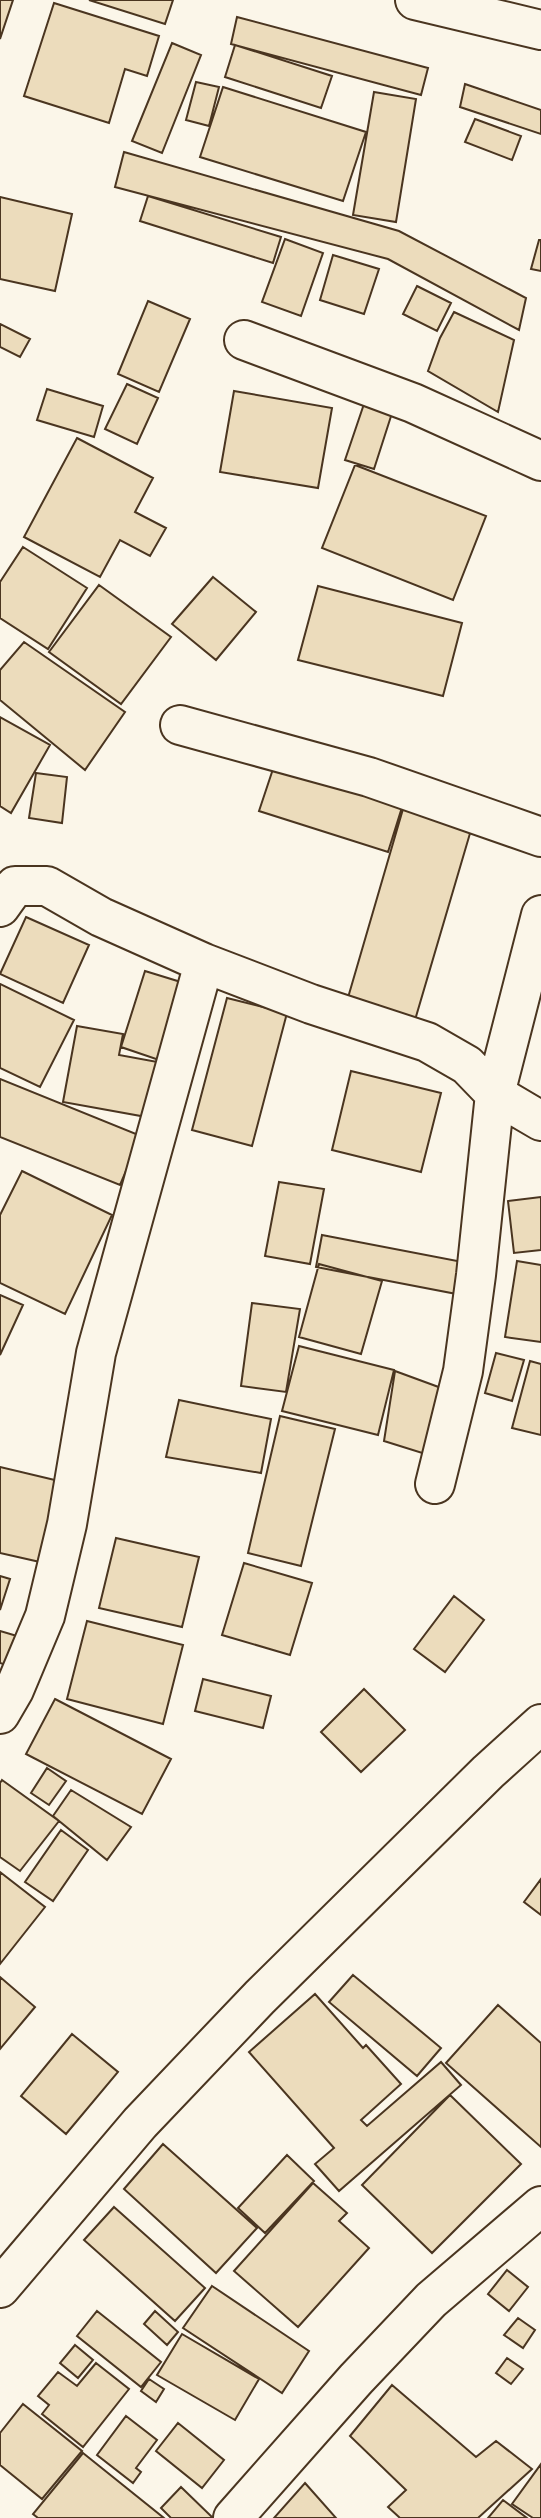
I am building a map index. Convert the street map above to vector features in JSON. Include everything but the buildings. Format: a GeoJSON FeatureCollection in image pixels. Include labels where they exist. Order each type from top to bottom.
{"type":"FeatureCollection","features":[{"type":"Feature","properties":{"kind":"street"},"geometry":{"type":"LineString","coordinates":[[415,0],[541,30]]}},
{"type":"Feature","properties":{"kind":"street"},"geometry":{"type":"LineString","coordinates":[[244,340],[413,403],[541,461]]}},
{"type":"Feature","properties":{"kind":"street"},"geometry":{"type":"LineString","coordinates":[[180,725],[369,777],[541,837]]}},
{"type":"Feature","properties":{"kind":"street"},"geometry":{"type":"LineString","coordinates":[[0,907],[15,886],[47,886],[101,917],[204,963],[312,1004],[427,1042],[467,1065],[495,1094],[541,1121]]}},
{"type":"Feature","properties":{"kind":"street"},"geometry":{"type":"LineString","coordinates":[[435,1484],[463,1371],[495,1094],[541,915]]}},
{"type":"Feature","properties":{"kind":"street"},"geometry":{"type":"LineString","coordinates":[[0,1714],[14,1690],[45,1616],[67,1524],[96,1353],[204,963]]}},
{"type":"Feature","properties":{"kind":"street"},"geometry":{"type":"LineString","coordinates":[[0,2288],[140,2123],[260,1997],[488,1772],[541,1724]]}},
{"type":"Feature","properties":{"kind":"street"},"geometry":{"type":"LineString","coordinates":[[233,2518],[356,2379],[431,2300],[539,2214]]}}]}
